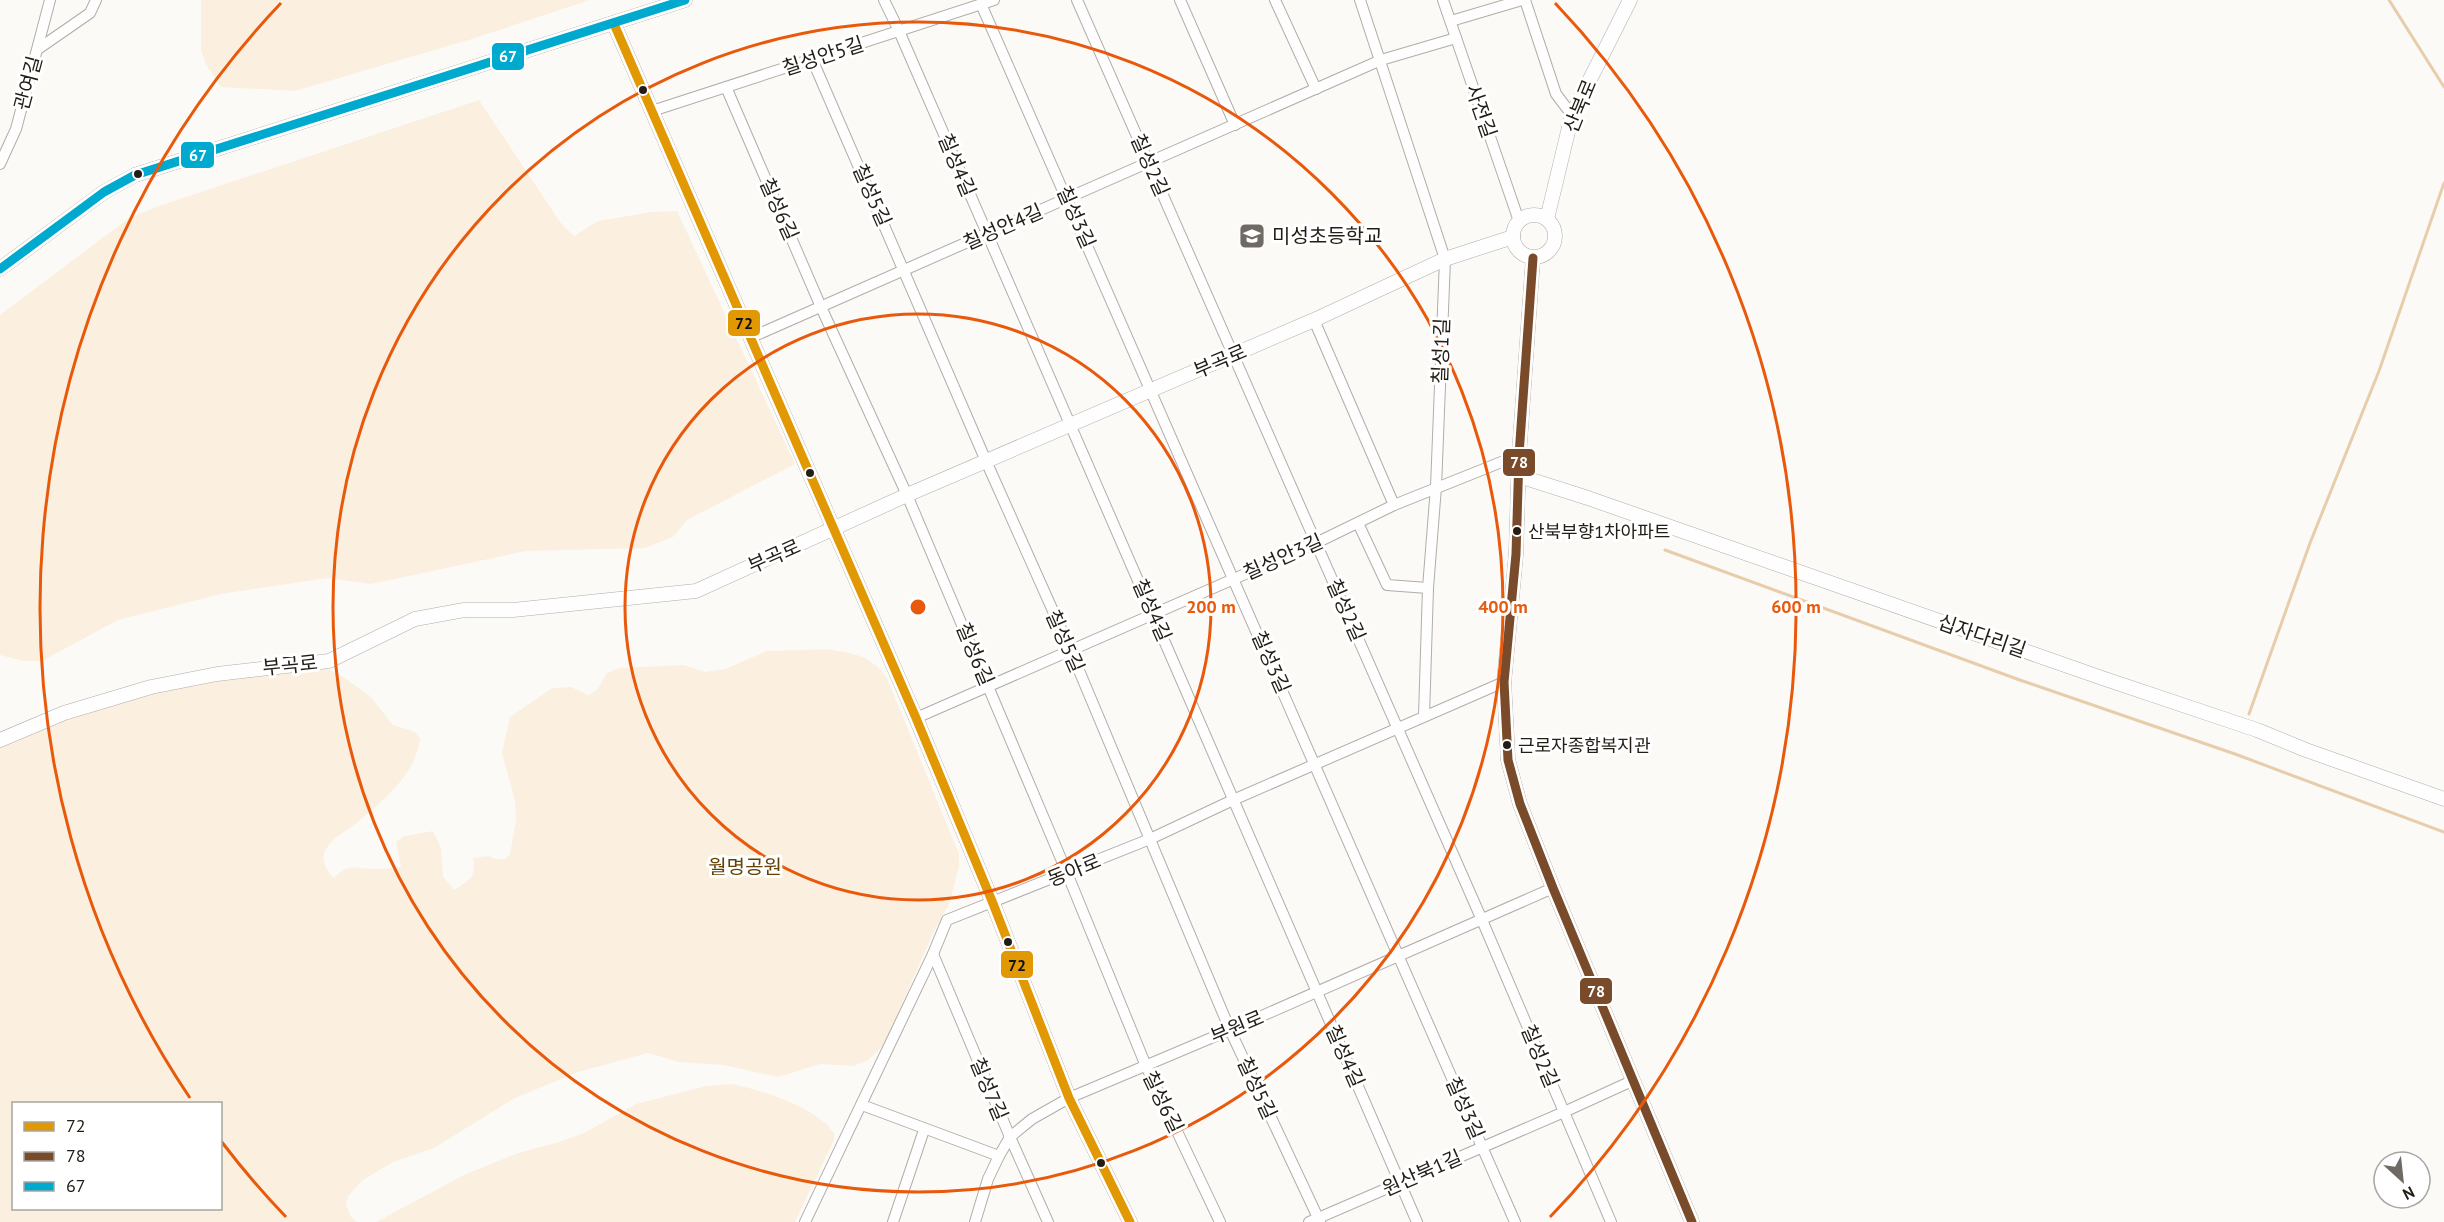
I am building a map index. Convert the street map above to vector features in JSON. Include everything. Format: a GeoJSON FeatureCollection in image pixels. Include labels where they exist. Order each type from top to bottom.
{"type":"FeatureCollection","features":[{"type":"Feature","properties":{"kind":"street","name":"관여길"},"geometry":{"type":"LineString","coordinates":[[0,164],[16,129],[50,0]]}},
{"type":"Feature","properties":{"kind":"street"},"geometry":{"type":"LineString","coordinates":[[38,49],[90,13],[96,0]]}},
{"type":"Feature","properties":{"kind":"street"},"geometry":{"type":"LineString","coordinates":[[0,269],[104,192],[135,175],[685,0]]}},
{"type":"Feature","properties":{"kind":"street","name":"칠성4길"},"geometry":{"type":"LineString","coordinates":[[884,0],[900,31],[986,234],[1154,613],[1417,1222]]}},
{"type":"Feature","properties":{"kind":"street","name":"칠성안5길"},"geometry":{"type":"LineString","coordinates":[[652,111],[994,0]]}},
{"type":"Feature","properties":{"kind":"street","name":"칠성2길"},"geometry":{"type":"LineString","coordinates":[[1077,0],[1482,920],[1611,1222]]}},
{"type":"Feature","properties":{"kind":"street"},"geometry":{"type":"LineString","coordinates":[[1180,0],[1235,125]]}},
{"type":"Feature","properties":{"kind":"street"},"geometry":{"type":"LineString","coordinates":[[1275,0],[1316,89]]}},
{"type":"Feature","properties":{"kind":"street","name":"칠성1길"},"geometry":{"type":"LineString","coordinates":[[1360,0],[1445,259],[1436,487],[1428,588],[1424,716]]}},
{"type":"Feature","properties":{"kind":"street","name":"사전길"},"geometry":{"type":"LineString","coordinates":[[1443,0],[1520,221]]}},
{"type":"Feature","properties":{"kind":"street"},"geometry":{"type":"LineString","coordinates":[[1451,21],[1523,0],[1556,94],[1572,115]]}},
{"type":"Feature","properties":{"kind":"street","name":"산북로"},"geometry":{"type":"LineString","coordinates":[[1547,219],[1572,115],[1630,0]]}},
{"type":"Feature","properties":{"kind":"street","name":"칠성3길"},"geometry":{"type":"LineString","coordinates":[[981,4],[1317,764],[1398,956],[1515,1222]]}},
{"type":"Feature","properties":{"kind":"street"},"geometry":{"type":"LineString","coordinates":[[614,24],[916,718],[992,901],[1069,1098],[1130,1222]]}},
{"type":"Feature","properties":{"kind":"street","name":"칠성안4길"},"geometry":{"type":"LineString","coordinates":[[752,337],[1381,60],[1456,38]]}},
{"type":"Feature","properties":{"kind":"street","name":"칠성5길"},"geometry":{"type":"LineString","coordinates":[[812,59],[1070,649],[1230,1030],[1316,1221]]}},
{"type":"Feature","properties":{"kind":"street","name":"칠성6길"},"geometry":{"type":"LineString","coordinates":[[726,87],[821,306],[907,495],[1146,1066],[1220,1222]]}},
{"type":"Feature","properties":{"kind":"street"},"geometry":{"type":"LineString","coordinates":[[1536,215],[1547,219],[1553,226],[1556,240],[1549,252],[1533,258],[1523,255],[1518,250],[1513,237],[1514,230],[1520,221],[1528,216],[1536,215]]}},
{"type":"Feature","properties":{"kind":"street","name":"부곡로"},"geometry":{"type":"LineString","coordinates":[[0,740],[64,713],[152,687],[217,674],[329,661],[415,619],[464,610],[513,610],[696,591],[907,495],[1314,320],[1445,259],[1513,237]]}},
{"type":"Feature","properties":{"kind":"street"},"geometry":{"type":"LineString","coordinates":[[1533,258],[1519,455],[1516,554],[1504,682],[1508,760],[1520,804],[1553,888],[1692,1222]]}},
{"type":"Feature","properties":{"kind":"street"},"geometry":{"type":"LineString","coordinates":[[1314,320],[1394,505]]}},
{"type":"Feature","properties":{"kind":"street","name":"칠성안3길"},"geometry":{"type":"LineString","coordinates":[[916,718],[1316,543],[1394,505],[1519,455]]}},
{"type":"Feature","properties":{"kind":"street","name":"십자다리길"},"geometry":{"type":"LineString","coordinates":[[1520,476],[2257,730],[2444,800]]}},
{"type":"Feature","properties":{"kind":"street"},"geometry":{"type":"LineString","coordinates":[[1358,523],[1387,585],[1428,588]]}},
{"type":"Feature","properties":{"kind":"street","name":"동아로"},"geometry":{"type":"LineString","coordinates":[[806,1222],[947,920],[1150,839],[1233,800],[1504,682]]}},
{"type":"Feature","properties":{"kind":"street","name":"부원로"},"geometry":{"type":"LineString","coordinates":[[975,1222],[988,1179],[999,1156],[1010,1137],[1032,1119],[1069,1098],[1553,888]]}},
{"type":"Feature","properties":{"kind":"street","name":"칠성7길"},"geometry":{"type":"LineString","coordinates":[[933,954],[1048,1222]]}},
{"type":"Feature","properties":{"kind":"street","name":"원산북1길"},"geometry":{"type":"LineString","coordinates":[[1316,1221],[1634,1080]]}},
{"type":"Feature","properties":{"kind":"street"},"geometry":{"type":"LineString","coordinates":[[862,1105],[999,1156]]}},
{"type":"Feature","properties":{"kind":"street"},"geometry":{"type":"LineString","coordinates":[[893,1222],[924,1130]]}},
{"type":"Feature","properties":{"kind":"green space"},"geometry":{"type":"Polygon","coordinates":[[[201,0],[590,0],[472,39],[295,91],[221,87],[206,65],[201,50],[201,0]]]}},
{"type":"Feature","properties":{"kind":"green space"},"geometry":{"type":"Polygon","coordinates":[[[479,100],[560,222],[574,236],[598,221],[652,212],[677,211],[795,464],[687,520],[673,537],[645,548],[526,551],[371,584],[327,578],[221,594],[118,620],[42,661],[24,661],[0,655],[0,315],[129,218],[479,100]]]}},
{"type":"Feature","properties":{"kind":"green space","name":"월명공원"},"geometry":{"type":"Polygon","coordinates":[[[828,649],[861,656],[874,664],[887,678],[959,854],[959,867],[949,904],[934,931],[884,1045],[868,1060],[853,1066],[820,1064],[778,1077],[724,1065],[678,1062],[648,1053],[578,1072],[515,1098],[434,1148],[393,1162],[363,1180],[348,1196],[346,1205],[351,1217],[358,1222],[0,1222],[0,742],[27,729],[170,688],[317,664],[340,675],[370,696],[393,725],[415,732],[420,739],[412,765],[395,788],[375,808],[329,845],[324,853],[326,868],[334,878],[349,868],[401,867],[396,842],[404,836],[433,831],[441,848],[443,876],[454,890],[471,878],[474,870],[473,858],[489,856],[505,859],[510,854],[516,820],[515,801],[502,753],[510,717],[552,688],[571,687],[588,695],[597,689],[606,674],[619,668],[684,665],[705,672],[725,669],[767,651],[828,649]]]}},
{"type":"Feature","properties":{"kind":"green space"},"geometry":{"type":"Polygon","coordinates":[[[732,1084],[788,1101],[815,1115],[834,1133],[834,1140],[795,1222],[376,1222],[466,1174],[518,1153],[584,1133],[636,1104],[706,1086],[732,1084]]]}},
{"type":"Feature","properties":{"kind":"waterway"},"geometry":{"type":"LineString","coordinates":[[2389,0],[2444,87]]}},
{"type":"Feature","properties":{"kind":"waterway"},"geometry":{"type":"LineString","coordinates":[[2249,714],[2310,543],[2379,371],[2444,183]]}},
{"type":"Feature","properties":{"kind":"waterway"},"geometry":{"type":"LineString","coordinates":[[1665,550],[2017,679],[2235,754],[2444,832]]}},
{"type":"Feature","properties":{"kind":"transit line","name":"67"},"geometry":{"type":"LineString","coordinates":[[0,269],[104,192],[135,175],[685,0]]}},
{"type":"Feature","properties":{"kind":"transit line","name":"72"},"geometry":{"type":"LineString","coordinates":[[614,24],[916,718],[992,901],[1069,1098],[1130,1222]]}},
{"type":"Feature","properties":{"kind":"transit line","name":"78"},"geometry":{"type":"LineString","coordinates":[[1533,258],[1519,455],[1516,554],[1504,682],[1508,760],[1520,804],[1553,888],[1692,1222]]}},
{"type":"Feature","properties":{"kind":"place","name":"미성초등학교"},"geometry":{"type":"Point","coordinates":[1252,236]}},
{"type":"Feature","properties":{"kind":"place","name":"산북부향1차아파트"},"geometry":{"type":"Point","coordinates":[1517,531]}},
{"type":"Feature","properties":{"kind":"place","name":"근로자종합복지관"},"geometry":{"type":"Point","coordinates":[1507,745]}}]}
